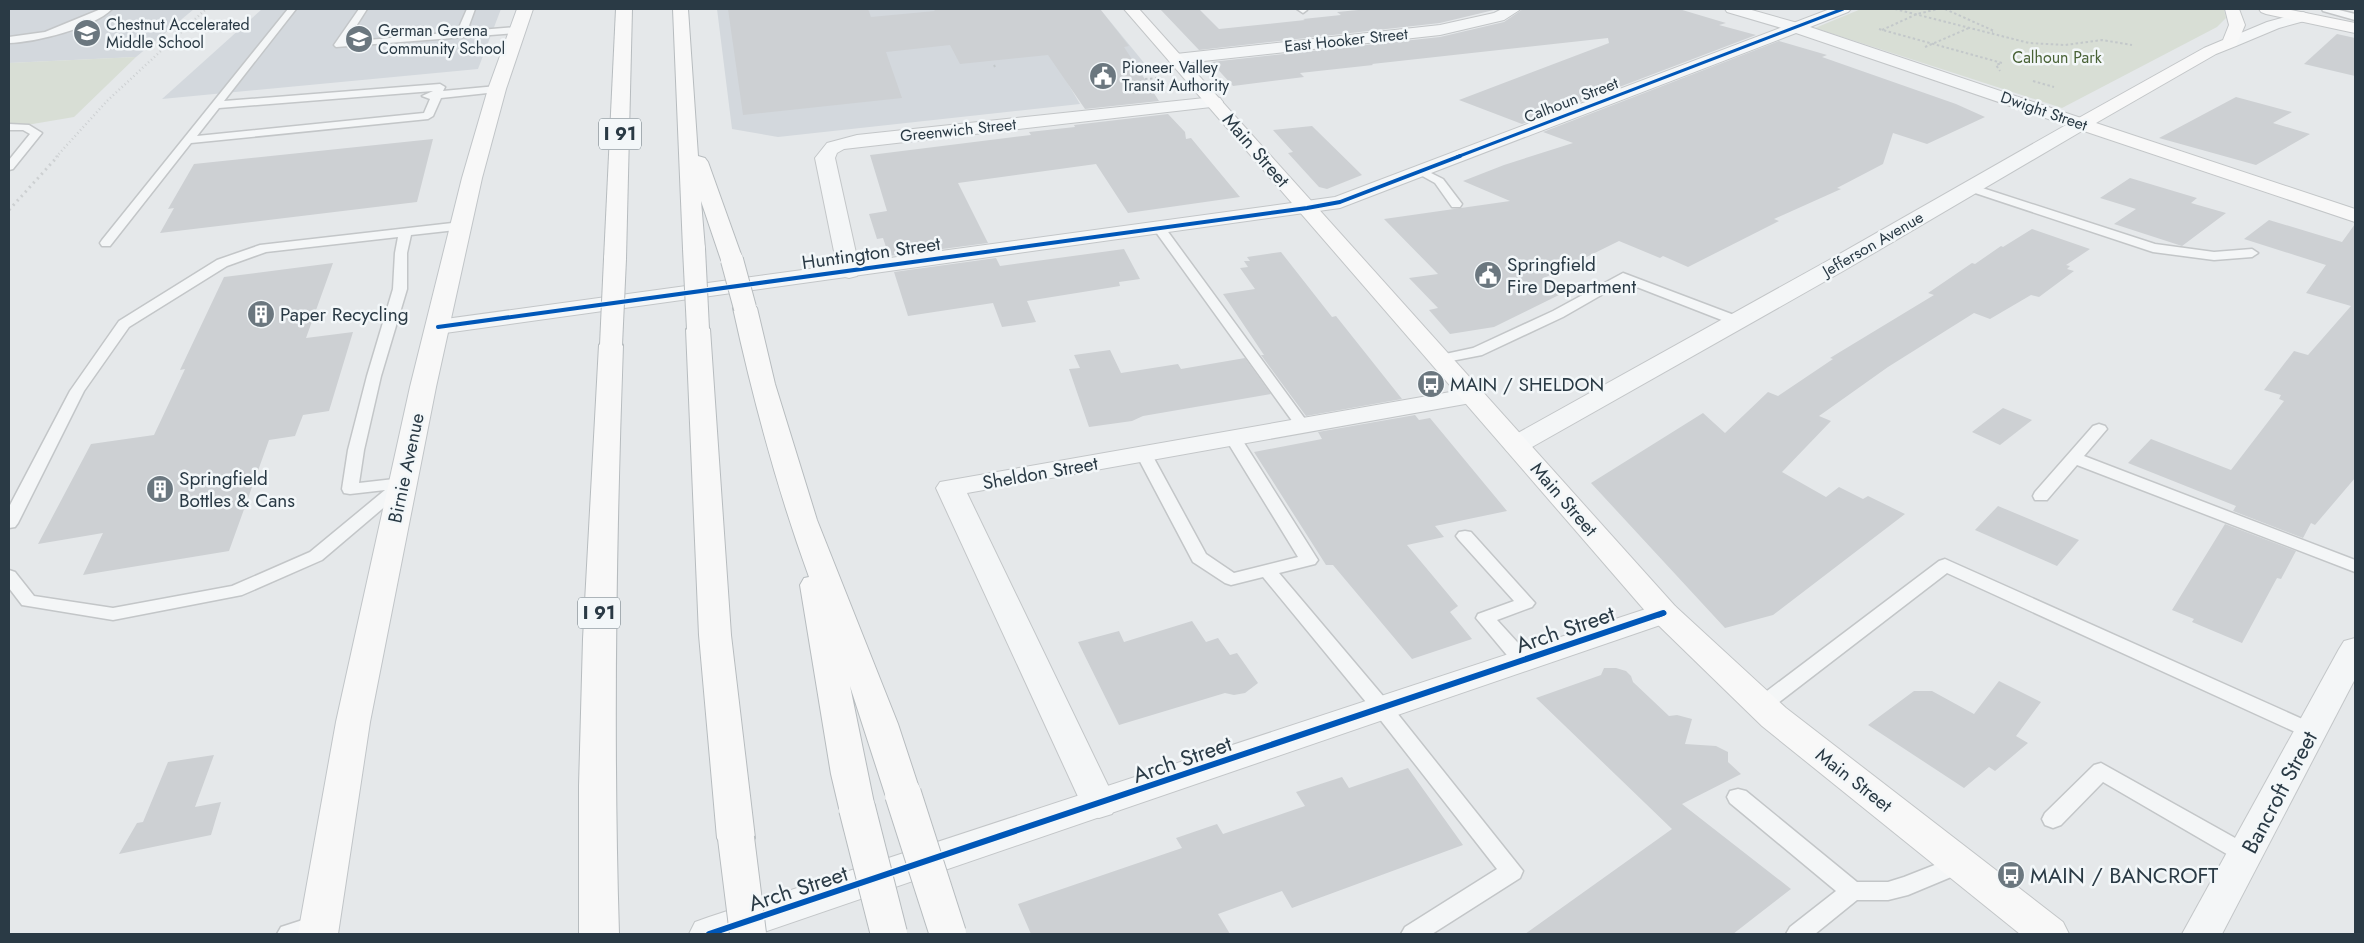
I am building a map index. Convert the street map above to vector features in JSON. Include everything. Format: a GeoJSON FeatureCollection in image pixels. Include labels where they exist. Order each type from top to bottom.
{"type":"FeatureCollection","features":[{"type":"Feature","properties":{"kind":"main road","name":"Birnie Avenue"},"geometry":{"type":"LineString","coordinates":[[319,929],[353,722],[403,483],[461,226],[497,89],[525,9]]}},
{"type":"Feature","properties":{"kind":"main road","name":"I 91"},"geometry":{"type":"LineString","coordinates":[[599,934],[597,662],[624,9]]}},
{"type":"Feature","properties":{"kind":"main road"},"geometry":{"type":"LineString","coordinates":[[680,9],[715,635],[748,934]]}},
{"type":"Feature","properties":{"kind":"main road","name":"Main Street"},"geometry":{"type":"LineString","coordinates":[[1131,9],[1167,68],[1214,102],[1664,613],[1762,706],[2049,934]]}},
{"type":"Feature","properties":{"kind":"main road"},"geometry":{"type":"LineString","coordinates":[[2230,43],[2237,25],[2232,9]]}},
{"type":"Feature","properties":{"kind":"main road"},"geometry":{"type":"LineString","coordinates":[[2266,9],[2355,28]]}},
{"type":"Feature","properties":{"kind":"main road","name":"Jefferson Avenue"},"geometry":{"type":"LineString","coordinates":[[2081,124],[2210,51],[2230,43]]}},
{"type":"Feature","properties":{"kind":"main road","name":"Dwight Street"},"geometry":{"type":"LineString","coordinates":[[2081,124],[2355,216]]}},
{"type":"Feature","properties":{"kind":"main road"},"geometry":{"type":"LineString","coordinates":[[687,130],[732,260],[762,384],[803,520],[881,724],[948,934]]}},
{"type":"Feature","properties":{"kind":"main road"},"geometry":{"type":"LineString","coordinates":[[803,520],[849,774],[889,934]]}},
{"type":"Feature","properties":{"kind":"street","name":"East Hooker Street"},"geometry":{"type":"LineString","coordinates":[[1167,68],[1440,30],[1499,17],[1513,9]]}},
{"type":"Feature","properties":{"kind":"street","name":"Dwight Street"},"geometry":{"type":"LineString","coordinates":[[1732,9],[1795,27],[2081,124]]}},
{"type":"Feature","properties":{"kind":"street","name":"Calhoun Street"},"geometry":{"type":"LineString","coordinates":[[1307,208],[1340,202],[1843,9]]}},
{"type":"Feature","properties":{"kind":"street","name":"Jefferson Avenue"},"geometry":{"type":"LineString","coordinates":[[2230,43],[2272,25],[2303,17]]}},
{"type":"Feature","properties":{"kind":"street","name":"Greenwich Street"},"geometry":{"type":"LineString","coordinates":[[849,271],[825,158],[826,152],[835,145],[1214,102]]}},
{"type":"Feature","properties":{"kind":"street","name":"Jefferson Avenue"},"geometry":{"type":"LineString","coordinates":[[1516,445],[2081,124]]}},
{"type":"Feature","properties":{"kind":"street","name":"Huntington Street"},"geometry":{"type":"LineString","coordinates":[[438,327],[1307,208]]}},
{"type":"Feature","properties":{"kind":"street","name":"Sheldon Street"},"geometry":{"type":"LineString","coordinates":[[1099,804],[950,488],[1473,396]]}},
{"type":"Feature","properties":{"kind":"street","name":"Arch Street"},"geometry":{"type":"LineString","coordinates":[[709,934],[1664,613]]}},
{"type":"Feature","properties":{"kind":"street","name":"Bancroft Street"},"geometry":{"type":"LineString","coordinates":[[2202,934],[2355,650]]}},
{"type":"Feature","properties":{"kind":"lane"},"geometry":{"type":"LineString","coordinates":[[9,40],[30,39],[55,33],[108,9]]}},
{"type":"Feature","properties":{"kind":"lane"},"geometry":{"type":"LineString","coordinates":[[106,242],[292,9]]}},
{"type":"Feature","properties":{"kind":"lane"},"geometry":{"type":"LineString","coordinates":[[363,9],[340,45],[517,30]]}},
{"type":"Feature","properties":{"kind":"lane"},"geometry":{"type":"LineString","coordinates":[[461,35],[471,9]]}},
{"type":"Feature","properties":{"kind":"lane"},"geometry":{"type":"LineString","coordinates":[[2326,9],[2355,17]]}},
{"type":"Feature","properties":{"kind":"lane"},"geometry":{"type":"LineString","coordinates":[[187,140],[428,116],[440,87],[216,105]]}},
{"type":"Feature","properties":{"kind":"lane"},"geometry":{"type":"LineString","coordinates":[[350,104],[497,89]]}},
{"type":"Feature","properties":{"kind":"lane"},"geometry":{"type":"LineString","coordinates":[[9,127],[25,127],[37,133],[9,167]]}},
{"type":"Feature","properties":{"kind":"lane"},"geometry":{"type":"LineString","coordinates":[[1421,171],[1439,180],[1456,204]]}},
{"type":"Feature","properties":{"kind":"lane"},"geometry":{"type":"LineString","coordinates":[[1970,188],[2153,248],[2214,256],[2252,253]]}},
{"type":"Feature","properties":{"kind":"lane"},"geometry":{"type":"LineString","coordinates":[[9,523],[77,391],[124,324],[222,263],[264,248],[461,226]]}},
{"type":"Feature","properties":{"kind":"lane"},"geometry":{"type":"LineString","coordinates":[[1158,228],[1303,426]]}},
{"type":"Feature","properties":{"kind":"lane"},"geometry":{"type":"LineString","coordinates":[[403,483],[350,490],[356,450],[374,376],[400,289],[401,253],[404,233]]}},
{"type":"Feature","properties":{"kind":"lane"},"geometry":{"type":"LineString","coordinates":[[1441,360],[1476,352],[1558,314],[1622,277],[1737,321]]}},
{"type":"Feature","properties":{"kind":"lane"},"geometry":{"type":"LineString","coordinates":[[2041,496],[2099,430]]}},
{"type":"Feature","properties":{"kind":"lane"},"geometry":{"type":"LineString","coordinates":[[1144,454],[1199,558],[1231,579],[1309,560],[1233,438]]}},
{"type":"Feature","properties":{"kind":"lane"},"geometry":{"type":"LineString","coordinates":[[2074,458],[2355,566]]}},
{"type":"Feature","properties":{"kind":"lane"},"geometry":{"type":"LineString","coordinates":[[9,576],[28,600],[113,614],[236,591],[316,556],[403,483]]}},
{"type":"Feature","properties":{"kind":"lane"},"geometry":{"type":"LineString","coordinates":[[1465,536],[1526,603],[1485,618],[1523,660]]}},
{"type":"Feature","properties":{"kind":"lane"},"geometry":{"type":"LineString","coordinates":[[1762,706],[1945,565],[2311,731]]}},
{"type":"Feature","properties":{"kind":"lane"},"geometry":{"type":"LineString","coordinates":[[1267,570],[1382,708],[1512,871],[1412,934]]}},
{"type":"Feature","properties":{"kind":"lane"},"geometry":{"type":"LineString","coordinates":[[2053,819],[2101,771],[2245,854]]}},
{"type":"Feature","properties":{"kind":"lane"},"geometry":{"type":"LineString","coordinates":[[1738,797],[1852,891]]}},
{"type":"Feature","properties":{"kind":"lane"},"geometry":{"type":"LineString","coordinates":[[1798,934],[1852,891],[1888,890],[1908,886],[1960,864]]}},
{"type":"Feature","properties":{"kind":"lane"},"geometry":{"type":"LineString","coordinates":[[289,934],[319,929]]}},
{"type":"Feature","properties":{"kind":"path"},"geometry":{"type":"LineString","coordinates":[[1895,9],[2039,44],[2070,45],[2102,40],[2132,45]]}},
{"type":"Feature","properties":{"kind":"path"},"geometry":{"type":"LineString","coordinates":[[1882,30],[1917,14],[1938,9]]}},
{"type":"Feature","properties":{"kind":"path"},"geometry":{"type":"LineString","coordinates":[[1945,9],[1994,31],[1990,33]]}},
{"type":"Feature","properties":{"kind":"path"},"geometry":{"type":"LineString","coordinates":[[1873,28],[2002,63],[1996,67],[2004,73]]}},
{"type":"Feature","properties":{"kind":"path"},"geometry":{"type":"LineString","coordinates":[[1918,50],[1969,28]]}},
{"type":"Feature","properties":{"kind":"path"},"geometry":{"type":"LineString","coordinates":[[1145,79],[1167,68]]}},
{"type":"Feature","properties":{"kind":"path"},"geometry":{"type":"LineString","coordinates":[[2029,80],[2054,86]]}},
{"type":"Feature","properties":{"kind":"shaded area","name":"Chestnut Accelerated Middle School"},"geometry":{"type":"Polygon","coordinates":[[[9,9],[194,9],[136,57],[9,63],[9,9]]]}},
{"type":"Feature","properties":{"kind":"shaded area","name":"German Gerena Community School"},"geometry":{"type":"Polygon","coordinates":[[[262,9],[501,9],[478,69],[162,99],[262,9]]]}},
{"type":"Feature","properties":{"kind":"shaded area"},"geometry":{"type":"Polygon","coordinates":[[[717,9],[1100,9],[1145,64],[1061,72],[1080,104],[778,137],[732,129],[717,9]]]}},
{"type":"Feature","properties":{"kind":"green space","name":"Calhoun Park"},"geometry":{"type":"Polygon","coordinates":[[[1861,9],[2221,9],[2224,10],[2226,18],[2217,27],[2062,108],[1815,28],[1861,9]]]}},
{"type":"Feature","properties":{"kind":"green space"},"geometry":{"type":"Polygon","coordinates":[[[136,57],[74,117],[9,128],[9,63],[136,57]]]}},
{"type":"Feature","properties":{"kind":"building"},"geometry":{"type":"Polygon","coordinates":[[[728,9],[868,9],[871,17],[935,11],[933,9],[1100,9],[1129,46],[1124,47],[1159,101],[1085,109],[1048,55],[960,64],[950,45],[886,52],[902,98],[743,115],[728,9]]]}},
{"type":"Feature","properties":{"kind":"building"},"geometry":{"type":"Polygon","coordinates":[[[1160,9],[1199,9],[1219,29],[1305,20],[1303,19],[1341,15],[1337,12],[1369,9],[1498,9],[1440,23],[1199,50],[1160,9]]]}},
{"type":"Feature","properties":{"kind":"building"},"geometry":{"type":"Polygon","coordinates":[[[1523,9],[1679,9],[1726,23],[1719,25],[1756,35],[1522,124],[1459,100],[1609,43],[1608,38],[1300,73],[1304,77],[1233,86],[1211,62],[1440,37],[1504,22],[1523,9]]]}},
{"type":"Feature","properties":{"kind":"building"},"geometry":{"type":"Polygon","coordinates":[[[2337,34],[2355,38],[2355,76],[2304,64],[2337,34]]]}},
{"type":"Feature","properties":{"kind":"building"},"geometry":{"type":"Polygon","coordinates":[[[1779,41],[1827,55],[1822,57],[1956,104],[1985,117],[1927,144],[1893,133],[1883,164],[1837,188],[1841,189],[1774,219],[1779,221],[1688,267],[1619,241],[1542,279],[1561,294],[1494,327],[1450,334],[1429,310],[1438,308],[1409,278],[1438,274],[1384,219],[1510,201],[1463,181],[1504,165],[1573,143],[1543,132],[1779,41]]]}},
{"type":"Feature","properties":{"kind":"building"},"geometry":{"type":"Polygon","coordinates":[[[2236,97],[2292,112],[2273,123],[2310,134],[2256,165],[2159,138],[2236,97]]]}},
{"type":"Feature","properties":{"kind":"building"},"geometry":{"type":"Polygon","coordinates":[[[1168,114],[1185,132],[1186,139],[1191,138],[1240,197],[1128,213],[1096,164],[958,183],[988,243],[889,256],[883,238],[877,239],[869,214],[887,211],[870,155],[1031,135],[1029,132],[1168,114]]]}},
{"type":"Feature","properties":{"kind":"building"},"geometry":{"type":"Polygon","coordinates":[[[1312,126],[1362,175],[1327,189],[1319,187],[1288,153],[1293,152],[1273,130],[1312,126]]]}},
{"type":"Feature","properties":{"kind":"building"},"geometry":{"type":"Polygon","coordinates":[[[433,139],[417,202],[160,233],[174,208],[168,209],[194,164],[433,139]]]}},
{"type":"Feature","properties":{"kind":"building"},"geometry":{"type":"Polygon","coordinates":[[[2130,178],[2197,198],[2191,203],[2226,213],[2182,246],[2114,224],[2136,209],[2100,198],[2130,178]]]}},
{"type":"Feature","properties":{"kind":"building"},"geometry":{"type":"Polygon","coordinates":[[[2269,220],[2342,242],[2355,224],[2355,478],[2315,525],[2311,523],[2303,538],[2233,511],[2236,506],[2128,463],[2151,439],[2231,470],[2284,401],[2279,399],[2281,395],[2264,390],[2294,351],[2308,355],[2351,306],[2306,293],[2326,265],[2244,239],[2269,220]]]}},
{"type":"Feature","properties":{"kind":"building"},"geometry":{"type":"Polygon","coordinates":[[[2032,229],[2090,249],[2066,265],[2070,266],[2067,269],[2074,271],[2039,297],[2031,295],[1990,319],[1974,313],[1888,367],[1819,416],[1831,421],[1782,472],[1826,497],[1839,487],[1863,499],[1868,496],[1905,514],[1773,615],[1725,628],[1591,483],[1703,413],[1725,433],[1768,392],[1778,396],[1833,359],[1830,358],[1934,295],[1928,293],[1972,263],[1975,264],[2001,246],[2003,247],[2032,229]]]}},
{"type":"Feature","properties":{"kind":"building"},"geometry":{"type":"Polygon","coordinates":[[[1124,249],[1140,279],[1119,282],[1120,286],[1027,301],[1036,322],[1002,327],[993,303],[908,316],[894,272],[996,258],[1000,266],[1124,249]]]}},
{"type":"Feature","properties":{"kind":"building"},"geometry":{"type":"Polygon","coordinates":[[[1281,252],[1332,317],[1336,316],[1402,399],[1306,416],[1261,355],[1264,355],[1223,294],[1255,289],[1240,268],[1248,267],[1244,261],[1250,261],[1247,257],[1281,252]]]}},
{"type":"Feature","properties":{"kind":"building"},"geometry":{"type":"Polygon","coordinates":[[[333,263],[306,338],[353,332],[329,411],[303,415],[295,436],[269,440],[229,551],[83,575],[103,533],[38,544],[91,444],[154,435],[185,369],[180,370],[224,277],[333,263]]]}},
{"type":"Feature","properties":{"kind":"building"},"geometry":{"type":"Polygon","coordinates":[[[1110,350],[1121,373],[1178,364],[1181,369],[1245,358],[1271,394],[1143,416],[1132,421],[1089,427],[1069,369],[1080,368],[1074,355],[1110,350]]]}},
{"type":"Feature","properties":{"kind":"building"},"geometry":{"type":"Polygon","coordinates":[[[2003,408],[2032,420],[2000,445],[1972,432],[2003,408]]]}},
{"type":"Feature","properties":{"kind":"building"},"geometry":{"type":"Polygon","coordinates":[[[1415,415],[1419,420],[1430,418],[1507,511],[1435,526],[1444,537],[1407,545],[1458,606],[1450,612],[1472,639],[1412,659],[1333,565],[1326,565],[1254,452],[1322,439],[1318,432],[1415,415]]]}},
{"type":"Feature","properties":{"kind":"building"},"geometry":{"type":"Polygon","coordinates":[[[1998,506],[2079,540],[2057,566],[1975,530],[1998,506]]]}},
{"type":"Feature","properties":{"kind":"building"},"geometry":{"type":"Polygon","coordinates":[[[2225,524],[2296,551],[2281,579],[2277,578],[2242,643],[2192,622],[2194,619],[2172,610],[2225,524]]]}},
{"type":"Feature","properties":{"kind":"building"},"geometry":{"type":"Polygon","coordinates":[[[1192,621],[1206,642],[1218,638],[1230,655],[1237,653],[1258,683],[1245,693],[1234,695],[1225,693],[1119,725],[1078,642],[1119,631],[1124,642],[1192,621]]]}},
{"type":"Feature","properties":{"kind":"building"},"geometry":{"type":"Polygon","coordinates":[[[1604,668],[1616,668],[1626,671],[1631,676],[1633,682],[1669,716],[1677,715],[1692,719],[1685,744],[1716,746],[1728,752],[1728,762],[1741,774],[1682,804],[1791,889],[1733,934],[1525,934],[1672,829],[1536,698],[1601,675],[1604,668]]]}},
{"type":"Feature","properties":{"kind":"building"},"geometry":{"type":"Polygon","coordinates":[[[1999,681],[2041,702],[2016,736],[2028,743],[1995,771],[1989,767],[1964,788],[1868,725],[1914,691],[1932,691],[1974,714],[1999,681]]]}},
{"type":"Feature","properties":{"kind":"building"},"geometry":{"type":"Polygon","coordinates":[[[214,755],[195,807],[221,802],[211,835],[119,854],[137,823],[143,822],[168,762],[214,755]]]}},
{"type":"Feature","properties":{"kind":"building"},"geometry":{"type":"Polygon","coordinates":[[[1408,768],[1463,845],[1292,908],[1282,891],[1218,914],[1230,934],[1031,934],[1018,904],[1182,848],[1176,838],[1217,824],[1223,834],[1305,806],[1296,792],[1342,777],[1349,788],[1408,768]]]}},
{"type":"Feature","properties":{"kind":"railway"},"geometry":{"type":"LineString","coordinates":[[56,157],[107,101],[206,9]]}},
{"type":"Feature","properties":{"kind":"railway"},"geometry":{"type":"LineString","coordinates":[[9,210],[58,156]]}},
{"type":"Feature","properties":{"kind":"cycle path"},"geometry":{"type":"LineString","coordinates":[[438,327],[1340,202],[1843,9]]}},
{"type":"Feature","properties":{"kind":"cycle path"},"geometry":{"type":"LineString","coordinates":[[709,934],[1664,613]]}},
{"type":"Feature","properties":{"kind":"place","name":"Chestnut Accelerated Middle School"},"geometry":{"type":"Point","coordinates":[87,33]}},
{"type":"Feature","properties":{"kind":"place","name":"German Gerena Community School"},"geometry":{"type":"Point","coordinates":[359,39]}},
{"type":"Feature","properties":{"kind":"place","name":"Pioneer Valley Transit Authority"},"geometry":{"type":"Point","coordinates":[1103,76]}},
{"type":"Feature","properties":{"kind":"place","name":"Springfield Fire Department"},"geometry":{"type":"Point","coordinates":[1488,275]}},
{"type":"Feature","properties":{"kind":"place","name":"Paper Recycling"},"geometry":{"type":"Point","coordinates":[261,314]}},
{"type":"Feature","properties":{"kind":"place","name":"MAIN / SHELDON"},"geometry":{"type":"Point","coordinates":[1431,384]}},
{"type":"Feature","properties":{"kind":"place","name":"Springfield Bottles & Cans"},"geometry":{"type":"Point","coordinates":[160,489]}},
{"type":"Feature","properties":{"kind":"place","name":"MAIN / BANCROFT"},"geometry":{"type":"Point","coordinates":[2011,875]}}]}
